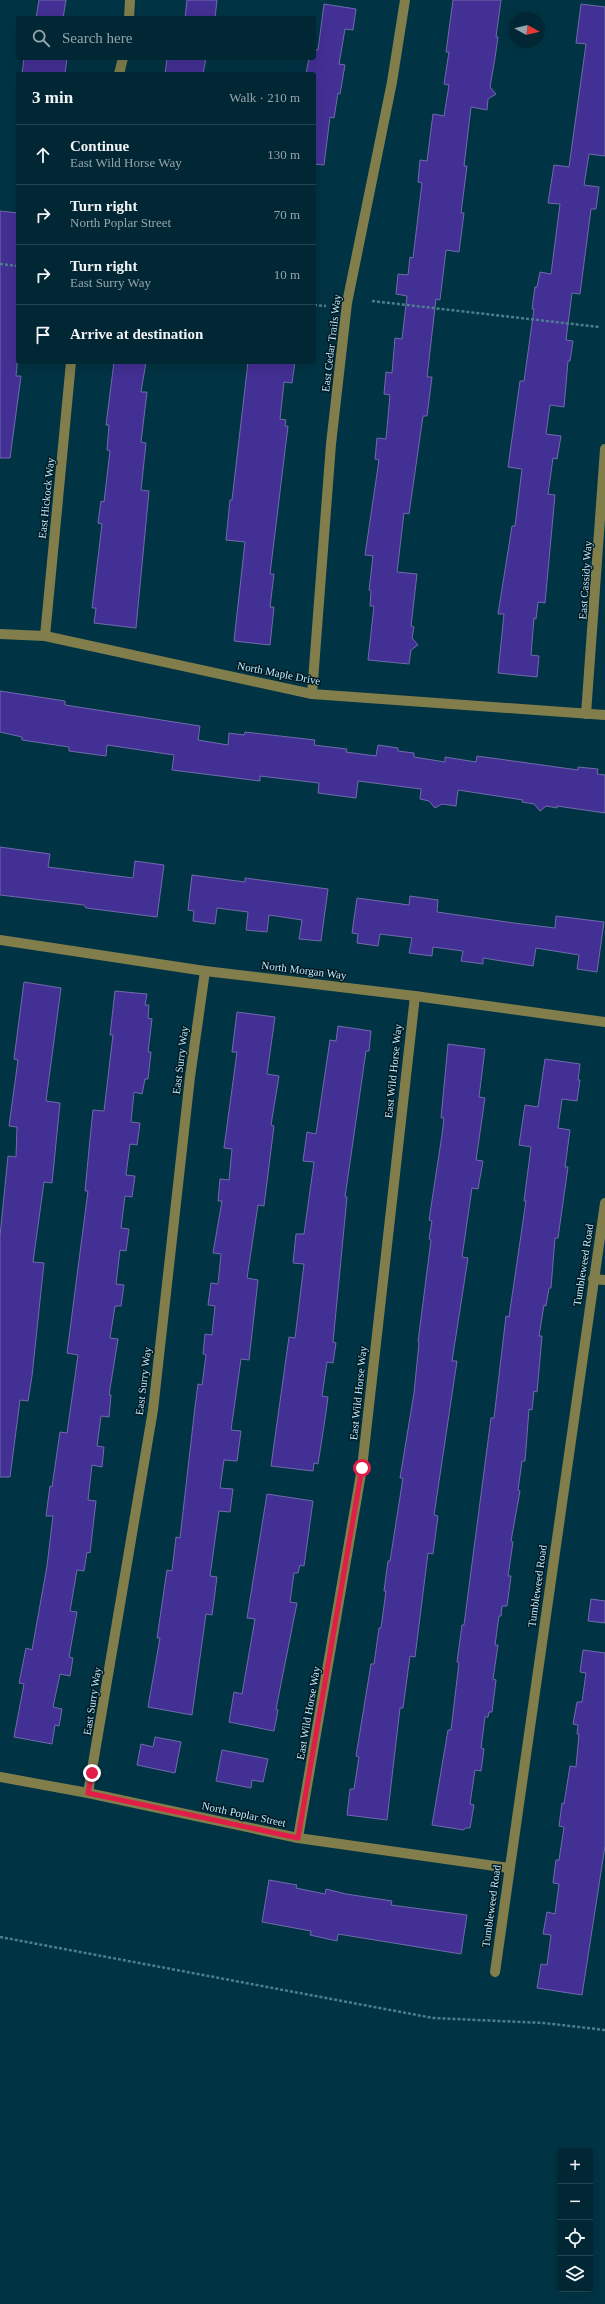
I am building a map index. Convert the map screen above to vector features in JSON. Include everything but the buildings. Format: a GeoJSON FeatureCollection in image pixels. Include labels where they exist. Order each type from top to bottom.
{"type":"FeatureCollection","features":[{"type":"Feature","properties":{"kind":"street"},"geometry":{"type":"LineString","coordinates":[[129,16],[130,0]]}},
{"type":"Feature","properties":{"kind":"street","name":"East Cedar Trails Way"},"geometry":{"type":"LineString","coordinates":[[312,694],[331,444],[347,303],[392,82],[405,0]]}},
{"type":"Feature","properties":{"kind":"street"},"geometry":{"type":"LineString","coordinates":[[120,72],[122,60]]}},
{"type":"Feature","properties":{"kind":"street","name":"East Hickock Way"},"geometry":{"type":"LineString","coordinates":[[45,636],[71,364]]}},
{"type":"Feature","properties":{"kind":"street","name":"East Cassidy Way"},"geometry":{"type":"LineString","coordinates":[[586,714],[605,448]]}},
{"type":"Feature","properties":{"kind":"street","name":"North Maple Drive"},"geometry":{"type":"LineString","coordinates":[[0,634],[45,636],[312,694],[605,715]]}},
{"type":"Feature","properties":{"kind":"street","name":"North Morgan Way"},"geometry":{"type":"LineString","coordinates":[[0,940],[205,970],[415,996],[605,1022]]}},
{"type":"Feature","properties":{"kind":"street","name":"East Surry Way"},"geometry":{"type":"LineString","coordinates":[[88,1793],[153,1410],[190,1077],[205,970]]}},
{"type":"Feature","properties":{"kind":"street","name":"East Wild Horse Way"},"geometry":{"type":"LineString","coordinates":[[298,1838],[362,1468],[415,996]]}},
{"type":"Feature","properties":{"kind":"street","name":"Tumbleweed Road"},"geometry":{"type":"LineString","coordinates":[[495,1972],[593,1278],[605,1203]]}},
{"type":"Feature","properties":{"kind":"street"},"geometry":{"type":"LineString","coordinates":[[593,1278],[605,1280]]}},
{"type":"Feature","properties":{"kind":"street","name":"North Poplar Street"},"geometry":{"type":"LineString","coordinates":[[0,1777],[88,1793],[298,1838],[509,1868]]}},
{"type":"Feature","properties":{"kind":"path"},"geometry":{"type":"LineString","coordinates":[[0,264],[16,266]]}},
{"type":"Feature","properties":{"kind":"path"},"geometry":{"type":"LineString","coordinates":[[372,301],[599,327]]}},
{"type":"Feature","properties":{"kind":"path"},"geometry":{"type":"LineString","coordinates":[[316,305],[326,306]]}},
{"type":"Feature","properties":{"kind":"path"},"geometry":{"type":"LineString","coordinates":[[0,1937],[433,2018],[544,2023],[605,2030]]}},
{"type":"Feature","properties":{"kind":"route"},"geometry":{"type":"LineString","coordinates":[[92,1773],[88,1793],[298,1838],[362,1468]]}}]}
